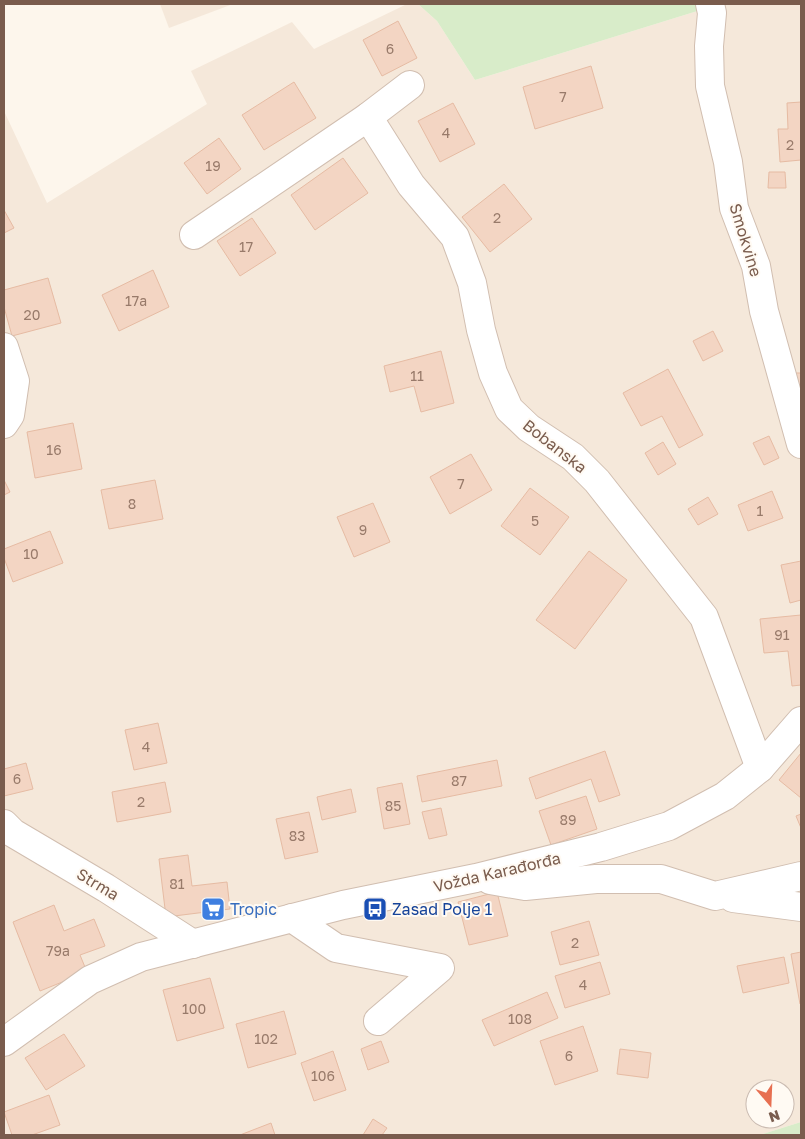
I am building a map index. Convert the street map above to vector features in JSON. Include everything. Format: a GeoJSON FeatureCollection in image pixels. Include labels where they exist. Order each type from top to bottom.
{"type":"FeatureCollection","features":[{"type":"Feature","properties":{"kind":"street","name":"Smokvine"},"geometry":{"type":"LineString","coordinates":[[710,4],[712,13],[709,46],[710,86],[728,162],[734,208],[756,266],[764,311],[801,444]]}},
{"type":"Feature","properties":{"kind":"street"},"geometry":{"type":"LineString","coordinates":[[194,235],[368,117],[410,85]]}},
{"type":"Feature","properties":{"kind":"street","name":"Bobanska"},"geometry":{"type":"LineString","coordinates":[[368,117],[411,185],[455,237],[472,283],[481,330],[493,373],[509,409],[529,428],[574,458],[597,481],[704,617],[760,768]]}},
{"type":"Feature","properties":{"kind":"street"},"geometry":{"type":"LineString","coordinates":[[4,347],[14,381],[10,415],[4,424]]}},
{"type":"Feature","properties":{"kind":"street","name":"Vožda Karađorđa"},"geometry":{"type":"LineString","coordinates":[[4,1042],[90,980],[141,957],[343,905],[476,878],[601,847],[669,826],[725,796],[760,768],[801,721]]}},
{"type":"Feature","properties":{"kind":"street","name":"Strma"},"geometry":{"type":"LineString","coordinates":[[4,824],[13,833],[106,888],[193,944]]}},
{"type":"Feature","properties":{"kind":"street"},"geometry":{"type":"LineString","coordinates":[[714,896],[801,876]]}},
{"type":"Feature","properties":{"kind":"street"},"geometry":{"type":"LineString","coordinates":[[476,878],[525,886],[596,879],[661,879],[714,896],[801,907]]}},
{"type":"Feature","properties":{"kind":"street"},"geometry":{"type":"LineString","coordinates":[[292,918],[336,948],[440,968],[378,1020]]}},
{"type":"Feature","properties":{"kind":"shaded area"},"geometry":{"type":"Polygon","coordinates":[[[160,4],[233,4],[169,28],[160,4]]]}},
{"type":"Feature","properties":{"kind":"shaded area"},"geometry":{"type":"Polygon","coordinates":[[[407,4],[418,4],[437,21],[475,80],[720,4],[801,4],[801,1122],[795,1124],[795,1079],[745,1079],[745,1129],[779,1129],[760,1135],[4,1135],[4,111],[47,203],[207,104],[191,71],[292,22],[314,49],[407,4]]]}},
{"type":"Feature","properties":{"kind":"green space"},"geometry":{"type":"Polygon","coordinates":[[[418,4],[720,4],[475,80],[437,21],[418,4]]]}},
{"type":"Feature","properties":{"kind":"green space"},"geometry":{"type":"Polygon","coordinates":[[[801,1122],[801,1135],[760,1135],[779,1129],[795,1129],[795,1124],[801,1122]]]}},
{"type":"Feature","properties":{"kind":"building"},"geometry":{"type":"Polygon","coordinates":[[[398,21],[417,58],[382,76],[363,40],[398,21]]]}},
{"type":"Feature","properties":{"kind":"building"},"geometry":{"type":"Polygon","coordinates":[[[591,66],[603,108],[535,129],[523,87],[591,66]]]}},
{"type":"Feature","properties":{"kind":"building"},"geometry":{"type":"Polygon","coordinates":[[[294,82],[316,118],[264,150],[242,115],[294,82]]]}},
{"type":"Feature","properties":{"kind":"building"},"geometry":{"type":"Polygon","coordinates":[[[801,102],[801,160],[780,162],[778,129],[788,129],[787,103],[801,102]]]}},
{"type":"Feature","properties":{"kind":"building"},"geometry":{"type":"Polygon","coordinates":[[[453,103],[475,144],[440,162],[418,121],[453,103]]]}},
{"type":"Feature","properties":{"kind":"building"},"geometry":{"type":"Polygon","coordinates":[[[219,138],[241,169],[207,194],[184,163],[219,138]]]}},
{"type":"Feature","properties":{"kind":"building"},"geometry":{"type":"Polygon","coordinates":[[[343,158],[368,193],[315,230],[291,195],[343,158]]]}},
{"type":"Feature","properties":{"kind":"building"},"geometry":{"type":"Polygon","coordinates":[[[769,172],[785,172],[786,188],[768,188],[769,172]]]}},
{"type":"Feature","properties":{"kind":"building"},"geometry":{"type":"Polygon","coordinates":[[[504,184],[532,219],[490,252],[462,217],[504,184]]]}},
{"type":"Feature","properties":{"kind":"building"},"geometry":{"type":"Polygon","coordinates":[[[4,210],[14,228],[4,233],[4,210]]]}},
{"type":"Feature","properties":{"kind":"building"},"geometry":{"type":"Polygon","coordinates":[[[252,218],[276,253],[240,276],[217,241],[252,218]]]}},
{"type":"Feature","properties":{"kind":"building"},"geometry":{"type":"Polygon","coordinates":[[[153,270],[169,307],[119,331],[102,295],[153,270]]]}},
{"type":"Feature","properties":{"kind":"building"},"geometry":{"type":"Polygon","coordinates":[[[48,278],[61,323],[12,336],[4,307],[4,290],[48,278]]]}},
{"type":"Feature","properties":{"kind":"building"},"geometry":{"type":"Polygon","coordinates":[[[713,331],[723,351],[703,361],[693,341],[713,331]]]}},
{"type":"Feature","properties":{"kind":"building"},"geometry":{"type":"Polygon","coordinates":[[[441,351],[454,403],[421,412],[414,386],[390,392],[384,366],[441,351]]]}},
{"type":"Feature","properties":{"kind":"building"},"geometry":{"type":"Polygon","coordinates":[[[668,369],[703,435],[679,448],[662,416],[641,426],[623,393],[668,369]]]}},
{"type":"Feature","properties":{"kind":"building"},"geometry":{"type":"Polygon","coordinates":[[[796,373],[801,373],[801,397],[798,398],[796,373]]]}},
{"type":"Feature","properties":{"kind":"building"},"geometry":{"type":"Polygon","coordinates":[[[73,423],[82,469],[35,478],[27,432],[73,423]]]}},
{"type":"Feature","properties":{"kind":"building"},"geometry":{"type":"Polygon","coordinates":[[[769,436],[779,458],[764,465],[753,443],[769,436]]]}},
{"type":"Feature","properties":{"kind":"building"},"geometry":{"type":"Polygon","coordinates":[[[663,442],[676,464],[658,475],[645,453],[663,442]]]}},
{"type":"Feature","properties":{"kind":"building"},"geometry":{"type":"Polygon","coordinates":[[[471,454],[492,490],[450,514],[430,477],[471,454]]]}},
{"type":"Feature","properties":{"kind":"building"},"geometry":{"type":"Polygon","coordinates":[[[4,480],[10,492],[4,495],[4,480]]]}},
{"type":"Feature","properties":{"kind":"building"},"geometry":{"type":"Polygon","coordinates":[[[155,480],[163,519],[109,529],[101,490],[155,480]]]}},
{"type":"Feature","properties":{"kind":"building"},"geometry":{"type":"Polygon","coordinates":[[[530,488],[569,517],[540,555],[501,526],[530,488]]]}},
{"type":"Feature","properties":{"kind":"building"},"geometry":{"type":"Polygon","coordinates":[[[772,491],[783,518],[748,531],[738,505],[772,491]]]}},
{"type":"Feature","properties":{"kind":"building"},"geometry":{"type":"Polygon","coordinates":[[[708,497],[718,514],[698,525],[688,509],[708,497]]]}},
{"type":"Feature","properties":{"kind":"building"},"geometry":{"type":"Polygon","coordinates":[[[373,503],[390,542],[354,557],[337,517],[373,503]]]}},
{"type":"Feature","properties":{"kind":"building"},"geometry":{"type":"Polygon","coordinates":[[[50,531],[63,563],[13,582],[4,558],[4,549],[50,531]]]}},
{"type":"Feature","properties":{"kind":"building"},"geometry":{"type":"Polygon","coordinates":[[[589,551],[627,580],[575,649],[536,620],[589,551]]]}},
{"type":"Feature","properties":{"kind":"building"},"geometry":{"type":"Polygon","coordinates":[[[801,561],[801,600],[790,603],[781,565],[801,561]]]}},
{"type":"Feature","properties":{"kind":"building"},"geometry":{"type":"Polygon","coordinates":[[[801,615],[801,685],[792,686],[788,651],[764,653],[760,619],[801,615]]]}},
{"type":"Feature","properties":{"kind":"building"},"geometry":{"type":"Polygon","coordinates":[[[158,723],[167,763],[134,770],[125,730],[158,723]]]}},
{"type":"Feature","properties":{"kind":"building"},"geometry":{"type":"Polygon","coordinates":[[[605,751],[620,795],[599,802],[591,779],[536,799],[529,778],[605,751]]]}},
{"type":"Feature","properties":{"kind":"building"},"geometry":{"type":"Polygon","coordinates":[[[801,753],[801,798],[779,780],[801,753]]]}},
{"type":"Feature","properties":{"kind":"building"},"geometry":{"type":"Polygon","coordinates":[[[497,760],[502,786],[422,802],[417,776],[497,760]]]}},
{"type":"Feature","properties":{"kind":"building"},"geometry":{"type":"Polygon","coordinates":[[[26,763],[33,789],[4,796],[4,769],[26,763]]]}},
{"type":"Feature","properties":{"kind":"building"},"geometry":{"type":"Polygon","coordinates":[[[165,782],[171,812],[117,822],[112,792],[165,782]]]}},
{"type":"Feature","properties":{"kind":"building"},"geometry":{"type":"Polygon","coordinates":[[[402,783],[410,824],[384,829],[377,788],[402,783]]]}},
{"type":"Feature","properties":{"kind":"building"},"geometry":{"type":"Polygon","coordinates":[[[351,789],[356,812],[322,820],[317,797],[351,789]]]}},
{"type":"Feature","properties":{"kind":"building"},"geometry":{"type":"Polygon","coordinates":[[[586,796],[597,829],[551,845],[539,811],[586,796]]]}},
{"type":"Feature","properties":{"kind":"building"},"geometry":{"type":"Polygon","coordinates":[[[441,808],[447,835],[429,839],[422,812],[441,808]]]}},
{"type":"Feature","properties":{"kind":"building"},"geometry":{"type":"Polygon","coordinates":[[[309,812],[318,852],[285,859],[276,819],[309,812]]]}},
{"type":"Feature","properties":{"kind":"building"},"geometry":{"type":"Polygon","coordinates":[[[801,814],[801,828],[796,816],[801,814]]]}},
{"type":"Feature","properties":{"kind":"building"},"geometry":{"type":"Polygon","coordinates":[[[188,855],[192,886],[227,882],[230,909],[166,917],[159,859],[188,855]]]}},
{"type":"Feature","properties":{"kind":"building"},"geometry":{"type":"Polygon","coordinates":[[[497,892],[508,936],[469,945],[458,902],[497,892]]]}},
{"type":"Feature","properties":{"kind":"building"},"geometry":{"type":"Polygon","coordinates":[[[54,905],[64,931],[94,919],[105,946],[80,955],[87,972],[40,991],[13,922],[54,905]]]}},
{"type":"Feature","properties":{"kind":"building"},"geometry":{"type":"Polygon","coordinates":[[[589,921],[599,955],[560,965],[551,932],[589,921]]]}},
{"type":"Feature","properties":{"kind":"building"},"geometry":{"type":"Polygon","coordinates":[[[801,952],[801,1004],[800,1004],[791,954],[801,952]]]}},
{"type":"Feature","properties":{"kind":"building"},"geometry":{"type":"Polygon","coordinates":[[[784,957],[789,983],[743,993],[737,966],[784,957]]]}},
{"type":"Feature","properties":{"kind":"building"},"geometry":{"type":"Polygon","coordinates":[[[600,962],[610,994],[565,1008],[555,976],[600,962]]]}},
{"type":"Feature","properties":{"kind":"building"},"geometry":{"type":"Polygon","coordinates":[[[210,978],[224,1028],[177,1041],[163,990],[210,978]]]}},
{"type":"Feature","properties":{"kind":"building"},"geometry":{"type":"Polygon","coordinates":[[[547,992],[558,1018],[494,1046],[482,1020],[547,992]]]}},
{"type":"Feature","properties":{"kind":"building"},"geometry":{"type":"Polygon","coordinates":[[[284,1011],[296,1054],[248,1068],[236,1024],[284,1011]]]}},
{"type":"Feature","properties":{"kind":"building"},"geometry":{"type":"Polygon","coordinates":[[[583,1026],[598,1071],[555,1085],[540,1041],[583,1026]]]}},
{"type":"Feature","properties":{"kind":"building"},"geometry":{"type":"Polygon","coordinates":[[[64,1034],[85,1066],[46,1090],[25,1058],[64,1034]]]}},
{"type":"Feature","properties":{"kind":"building"},"geometry":{"type":"Polygon","coordinates":[[[381,1041],[389,1062],[368,1070],[361,1049],[381,1041]]]}},
{"type":"Feature","properties":{"kind":"building"},"geometry":{"type":"Polygon","coordinates":[[[620,1049],[651,1053],[648,1078],[617,1074],[620,1049]]]}},
{"type":"Feature","properties":{"kind":"building"},"geometry":{"type":"Polygon","coordinates":[[[333,1051],[346,1090],[314,1101],[301,1063],[333,1051]]]}},
{"type":"Feature","properties":{"kind":"building"},"geometry":{"type":"Polygon","coordinates":[[[49,1095],[60,1125],[32,1135],[12,1135],[4,1112],[49,1095]]]}},
{"type":"Feature","properties":{"kind":"building"},"geometry":{"type":"Polygon","coordinates":[[[373,1119],[387,1128],[382,1135],[363,1135],[373,1119]]]}},
{"type":"Feature","properties":{"kind":"building"},"geometry":{"type":"Polygon","coordinates":[[[271,1123],[275,1135],[240,1135],[271,1123]]]}},
{"type":"Feature","properties":{"kind":"place","name":"Tropic"},"geometry":{"type":"Point","coordinates":[213,909]}},
{"type":"Feature","properties":{"kind":"place","name":"Zasad Polje 1"},"geometry":{"type":"Point","coordinates":[375,909]}}]}
